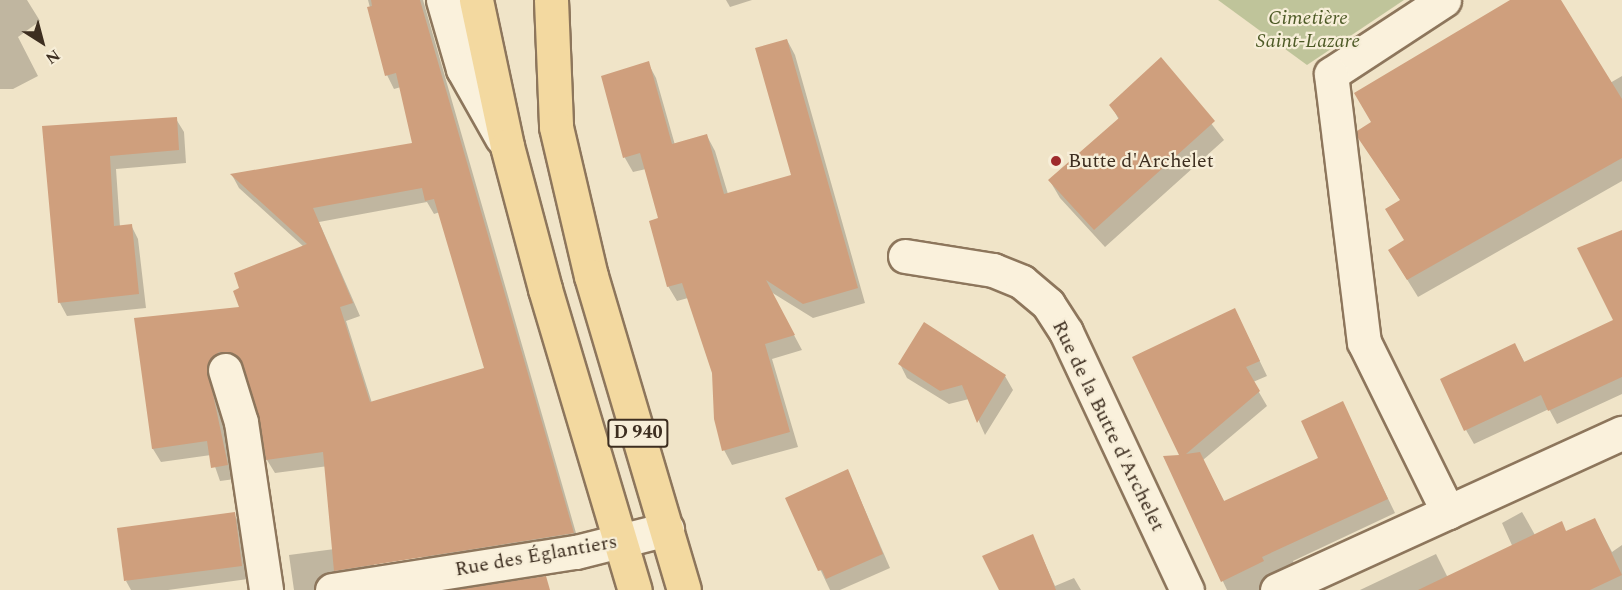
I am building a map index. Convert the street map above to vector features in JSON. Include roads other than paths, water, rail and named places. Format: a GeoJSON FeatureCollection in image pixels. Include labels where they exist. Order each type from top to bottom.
{"type":"FeatureCollection","features":[{"type":"Feature","properties":{"kind":"main road","name":"D 940"},"geometry":{"type":"LineString","coordinates":[[476,0],[507,146],[635,590]]}},
{"type":"Feature","properties":{"kind":"main road","name":"D 940"},"geometry":{"type":"LineString","coordinates":[[551,0],[556,127],[591,276],[684,590]]}},
{"type":"Feature","properties":{"kind":"street"},"geometry":{"type":"LineString","coordinates":[[443,0],[463,69],[507,146]]}},
{"type":"Feature","properties":{"kind":"street"},"geometry":{"type":"LineString","coordinates":[[1444,0],[1331,74],[1364,342],[1448,512]]}},
{"type":"Feature","properties":{"kind":"street","name":"Rue de la Butte d'Archelet"},"geometry":{"type":"LineString","coordinates":[[905,256],[993,270],[1022,282],[1048,304],[1066,332],[1186,590]]}},
{"type":"Feature","properties":{"kind":"street"},"geometry":{"type":"LineString","coordinates":[[225,370],[241,422],[266,590]]}},
{"type":"Feature","properties":{"kind":"street"},"geometry":{"type":"LineString","coordinates":[[1277,590],[1622,434]]}},
{"type":"Feature","properties":{"kind":"street","name":"Rue des Églantiers"},"geometry":{"type":"LineString","coordinates":[[332,590],[576,552],[667,529]]}},
{"type":"Feature","properties":{"kind":"place","name":"Butte d'Archelet"},"geometry":{"type":"Point","coordinates":[1056,161]}},
{"type":"Feature","properties":{"kind":"park label","name":"Cimetière Saint-Lazare"},"geometry":{"type":"Point","coordinates":[1308,30]}}]}
